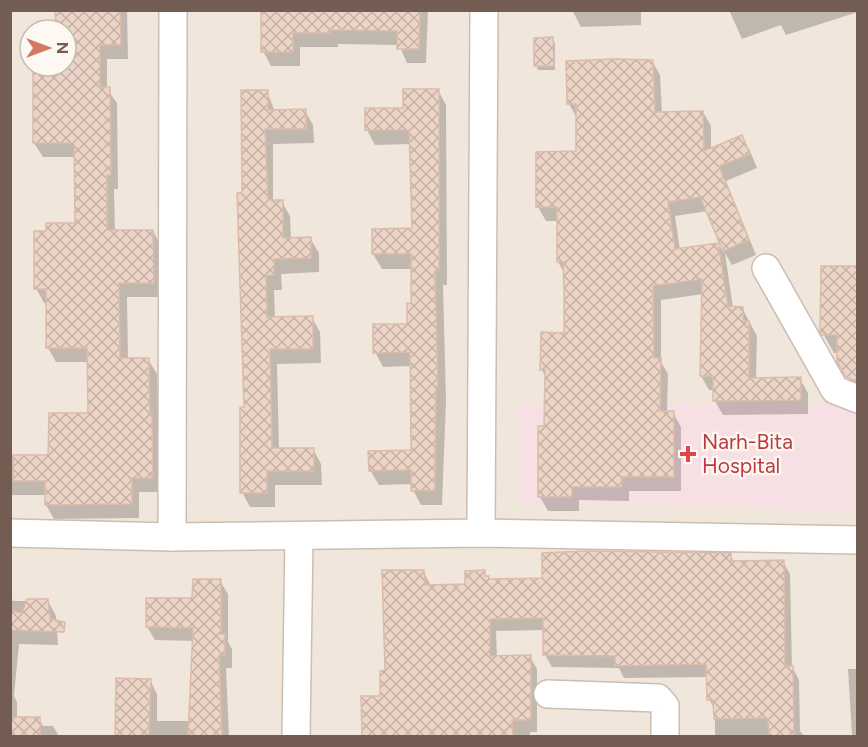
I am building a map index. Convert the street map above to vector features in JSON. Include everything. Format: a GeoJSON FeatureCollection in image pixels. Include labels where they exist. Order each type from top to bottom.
{"type":"FeatureCollection","features":[{"type":"Feature","properties":{"kind":"street"},"geometry":{"type":"LineString","coordinates":[[172,537],[173,10]]}},
{"type":"Feature","properties":{"kind":"street"},"geometry":{"type":"LineString","coordinates":[[482,533],[484,10]]}},
{"type":"Feature","properties":{"kind":"street"},"geometry":{"type":"LineString","coordinates":[[766,268],[835,390],[858,399]]}},
{"type":"Feature","properties":{"kind":"street"},"geometry":{"type":"LineString","coordinates":[[10,534],[299,537],[482,533],[858,540]]}},
{"type":"Feature","properties":{"kind":"street"},"geometry":{"type":"LineString","coordinates":[[296,736],[299,537]]}},
{"type":"Feature","properties":{"kind":"street"},"geometry":{"type":"LineString","coordinates":[[548,694],[658,698],[665,706],[665,736]]}},
{"type":"Feature","properties":{"kind":"shaded area"},"geometry":{"type":"Polygon","coordinates":[[[11,11],[857,11],[857,736],[11,736],[11,11]]]}},
{"type":"Feature","properties":{"kind":"shaded area","name":"Narh-Bita Hospital"},"geometry":{"type":"Polygon","coordinates":[[[516,403],[857,403],[857,510],[519,504],[516,403]]]}},
{"type":"Feature","properties":{"kind":"building"},"geometry":{"type":"Polygon","coordinates":[[[55,10],[120,10],[121,45],[100,45],[100,87],[110,87],[111,175],[107,175],[107,230],[153,230],[154,283],[119,283],[120,358],[149,358],[153,478],[132,478],[132,504],[45,505],[45,481],[13,481],[13,455],[48,455],[49,413],[88,413],[87,348],[46,348],[46,289],[34,289],[34,231],[46,231],[46,223],[75,223],[74,143],[33,143],[33,78],[78,78],[78,18],[55,18],[55,10]]]}},
{"type":"Feature","properties":{"kind":"building"},"geometry":{"type":"Polygon","coordinates":[[[261,10],[420,10],[419,49],[397,49],[397,31],[330,30],[330,33],[293,33],[293,52],[261,52],[261,10]]]}},
{"type":"Feature","properties":{"kind":"building"},"geometry":{"type":"Polygon","coordinates":[[[553,37],[554,66],[534,66],[534,38],[553,37]]]}},
{"type":"Feature","properties":{"kind":"building"},"geometry":{"type":"Polygon","coordinates":[[[653,60],[655,112],[703,111],[704,151],[742,135],[750,154],[719,166],[749,240],[723,251],[700,197],[668,202],[675,249],[718,243],[728,306],[743,307],[743,321],[749,321],[749,378],[801,377],[801,400],[713,401],[713,376],[700,376],[702,279],[653,286],[654,358],[661,358],[660,411],[674,411],[674,477],[622,477],[622,487],[572,487],[572,497],[538,497],[538,426],[544,426],[545,370],[540,370],[541,332],[564,333],[564,289],[563,262],[557,262],[557,207],[536,207],[536,152],[576,151],[576,104],[567,104],[566,61],[653,60]]]}},
{"type":"Feature","properties":{"kind":"building"},"geometry":{"type":"Polygon","coordinates":[[[403,89],[439,89],[439,271],[435,271],[438,386],[436,386],[435,490],[411,491],[411,470],[369,471],[368,451],[411,450],[410,352],[373,353],[373,324],[407,324],[407,303],[411,303],[411,254],[372,254],[372,229],[412,228],[409,130],[365,130],[365,108],[403,108],[403,89]]]}},
{"type":"Feature","properties":{"kind":"building"},"geometry":{"type":"Polygon","coordinates":[[[241,90],[268,90],[268,110],[306,109],[306,129],[265,129],[268,200],[283,200],[283,238],[311,237],[311,258],[274,259],[274,275],[266,276],[267,317],[313,316],[313,349],[270,349],[272,448],[314,448],[314,471],[267,471],[267,493],[240,493],[240,407],[244,407],[237,193],[242,193],[241,90]]]}},
{"type":"Feature","properties":{"kind":"building"},"geometry":{"type":"Polygon","coordinates":[[[821,266],[858,266],[858,382],[846,377],[837,362],[837,335],[822,335],[820,332],[821,266]]]}},
{"type":"Feature","properties":{"kind":"building"},"geometry":{"type":"Polygon","coordinates":[[[585,551],[731,553],[731,561],[784,560],[785,666],[793,666],[794,736],[769,736],[768,718],[714,719],[713,700],[707,700],[706,664],[615,666],[615,656],[543,655],[543,618],[490,619],[490,656],[531,655],[531,720],[512,720],[513,736],[362,736],[361,696],[380,696],[380,671],[385,670],[382,570],[424,570],[425,585],[465,584],[465,571],[485,570],[485,576],[489,576],[489,579],[542,578],[542,553],[585,551]]]}},
{"type":"Feature","properties":{"kind":"building"},"geometry":{"type":"Polygon","coordinates":[[[193,579],[221,579],[221,634],[225,634],[225,655],[219,655],[222,736],[188,736],[193,628],[146,627],[146,598],[192,598],[193,579]]]}},
{"type":"Feature","properties":{"kind":"building"},"geometry":{"type":"Polygon","coordinates":[[[27,599],[48,599],[50,619],[65,622],[64,632],[10,630],[10,610],[22,613],[27,599]]]}},
{"type":"Feature","properties":{"kind":"building"},"geometry":{"type":"Polygon","coordinates":[[[116,678],[151,679],[149,736],[115,736],[116,678]]]}},
{"type":"Feature","properties":{"kind":"building"},"geometry":{"type":"Polygon","coordinates":[[[10,717],[40,717],[40,736],[10,736],[10,717]]]}},
{"type":"Feature","properties":{"kind":"place","name":"Narh-Bita Hospital"},"geometry":{"type":"Point","coordinates":[688,454]}}]}
